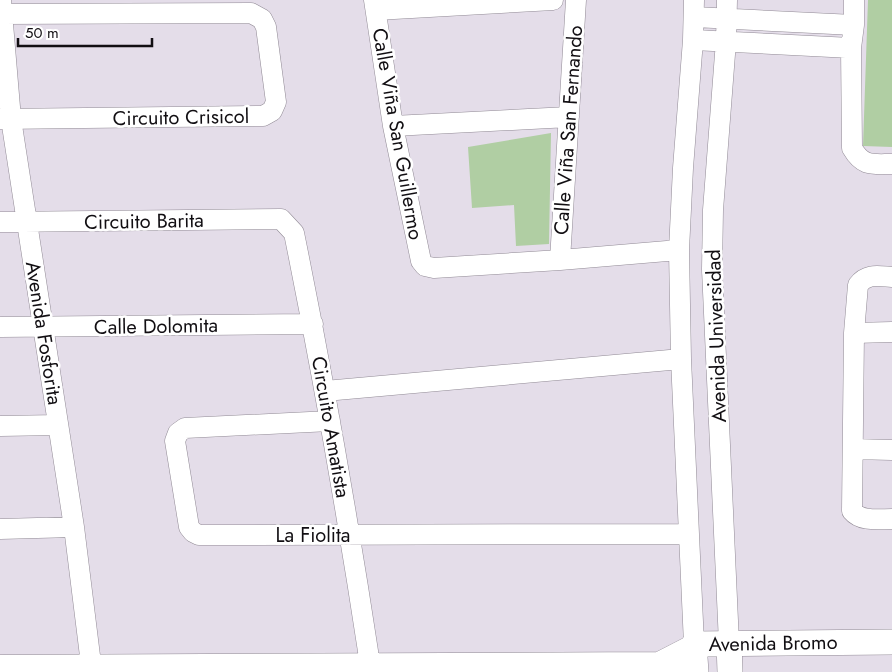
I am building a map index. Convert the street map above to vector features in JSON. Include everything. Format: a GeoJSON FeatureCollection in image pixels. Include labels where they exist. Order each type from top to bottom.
{"type":"FeatureCollection","features":[{"type":"Feature","properties":{"kind":"main road","name":"Avenida Bromo"},"geometry":{"type":"LineString","coordinates":[[694,644],[892,642]]}},
{"type":"Feature","properties":{"kind":"main road","name":"Avenida Universidad"},"geometry":{"type":"LineString","coordinates":[[729,643],[730,672]]}},
{"type":"Feature","properties":{"kind":"main road","name":"Avenida Universidad"},"geometry":{"type":"LineString","coordinates":[[694,644],[696,672]]}},
{"type":"Feature","properties":{"kind":"street"},"geometry":{"type":"LineString","coordinates":[[375,5],[553,0]]}},
{"type":"Feature","properties":{"kind":"street","name":"Calle Viña San Fernando"},"geometry":{"type":"LineString","coordinates":[[560,260],[576,0]]}},
{"type":"Feature","properties":{"kind":"street"},"geometry":{"type":"LineString","coordinates":[[854,0],[854,25],[851,48],[852,148],[857,157],[865,163],[892,164]]}},
{"type":"Feature","properties":{"kind":"street","name":"Calle Viña San Guillermo"},"geometry":{"type":"LineString","coordinates":[[375,5],[393,126],[421,261],[426,266],[434,268],[560,260]]}},
{"type":"Feature","properties":{"kind":"street"},"geometry":{"type":"LineString","coordinates":[[694,8],[727,9],[854,25]]}},
{"type":"Feature","properties":{"kind":"street","name":"Avenida Universidad"},"geometry":{"type":"LineString","coordinates":[[694,8],[679,250],[681,359],[694,644]]}},
{"type":"Feature","properties":{"kind":"street","name":"Avenida Universidad"},"geometry":{"type":"LineString","coordinates":[[727,9],[713,210],[712,269],[729,643]]}},
{"type":"Feature","properties":{"kind":"street","name":"Avenida Fosforita"},"geometry":{"type":"LineString","coordinates":[[1,10],[5,119],[27,222],[44,327],[74,527],[91,668]]}},
{"type":"Feature","properties":{"kind":"street","name":"Circuito Crisicol"},"geometry":{"type":"LineString","coordinates":[[1,10],[251,13],[262,19],[266,27],[276,102],[272,111],[263,116],[5,119]]}},
{"type":"Feature","properties":{"kind":"street"},"geometry":{"type":"LineString","coordinates":[[693,40],[851,48]]}},
{"type":"Feature","properties":{"kind":"street"},"geometry":{"type":"LineString","coordinates":[[393,126],[569,116]]}},
{"type":"Feature","properties":{"kind":"street","name":"Circuito Barita"},"geometry":{"type":"LineString","coordinates":[[0,222],[281,219],[286,223]]}},
{"type":"Feature","properties":{"kind":"street","name":"Circuito Amatista"},"geometry":{"type":"LineString","coordinates":[[286,223],[294,233],[313,324],[350,535],[370,664]]}},
{"type":"Feature","properties":{"kind":"street"},"geometry":{"type":"LineString","coordinates":[[560,260],[679,250]]}},
{"type":"Feature","properties":{"kind":"street"},"geometry":{"type":"LineString","coordinates":[[892,276],[868,276],[858,285],[854,334],[852,511],[856,516],[863,519],[892,519]]}},
{"type":"Feature","properties":{"kind":"street","name":"Calle Dolomita"},"geometry":{"type":"LineString","coordinates":[[0,327],[313,324]]}},
{"type":"Feature","properties":{"kind":"street"},"geometry":{"type":"LineString","coordinates":[[854,334],[892,332]]}},
{"type":"Feature","properties":{"kind":"street"},"geometry":{"type":"LineString","coordinates":[[325,391],[681,359]]}},
{"type":"Feature","properties":{"kind":"street","name":"La Fiolita"},"geometry":{"type":"LineString","coordinates":[[330,421],[185,428],[178,433],[176,441],[189,527],[199,535],[689,534]]}},
{"type":"Feature","properties":{"kind":"street"},"geometry":{"type":"LineString","coordinates":[[0,426],[58,425]]}},
{"type":"Feature","properties":{"kind":"street"},"geometry":{"type":"LineString","coordinates":[[853,449],[892,450]]}},
{"type":"Feature","properties":{"kind":"street"},"geometry":{"type":"LineString","coordinates":[[0,529],[74,527]]}},
{"type":"Feature","properties":{"kind":"street","name":"Avenida Bromo"},"geometry":{"type":"LineString","coordinates":[[659,662],[694,644]]}},
{"type":"Feature","properties":{"kind":"street","name":"Avenida Bromo"},"geometry":{"type":"LineString","coordinates":[[0,665],[91,668],[208,668],[370,664],[439,667],[659,662],[690,672]]}},
{"type":"Feature","properties":{"kind":"green space"},"geometry":{"type":"Polygon","coordinates":[[[868,0],[892,0],[892,147],[863,146],[868,0]]]}},
{"type":"Feature","properties":{"kind":"green space"},"geometry":{"type":"Polygon","coordinates":[[[551,133],[549,244],[516,246],[514,205],[472,208],[468,147],[551,133]]]}}]}
